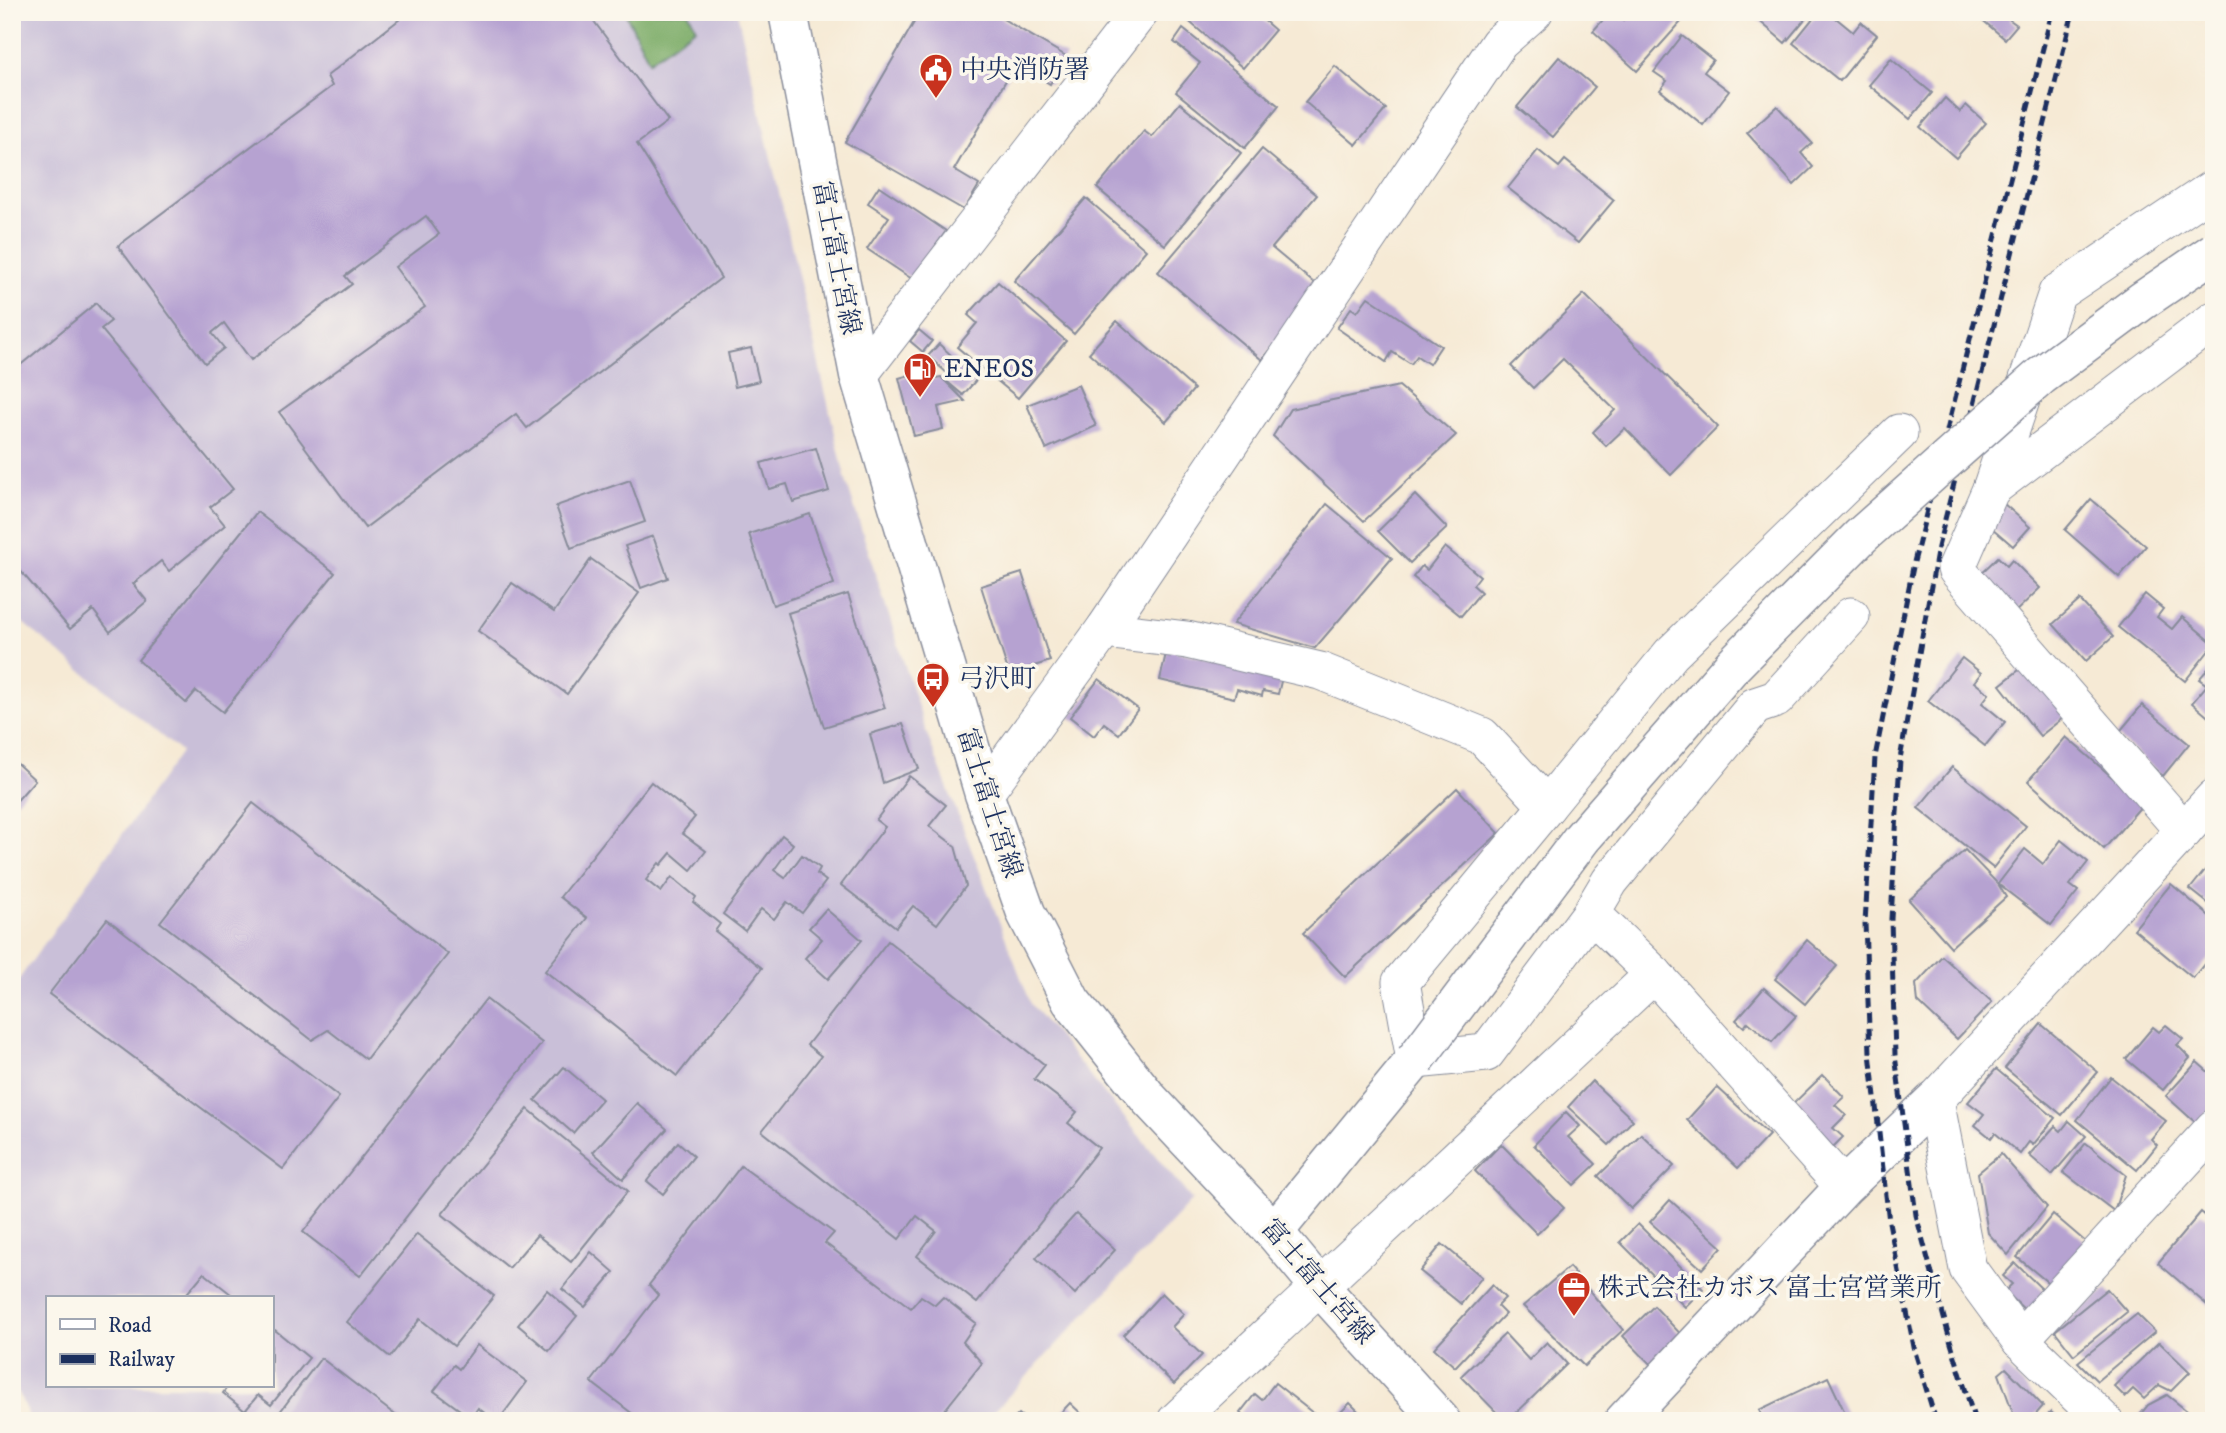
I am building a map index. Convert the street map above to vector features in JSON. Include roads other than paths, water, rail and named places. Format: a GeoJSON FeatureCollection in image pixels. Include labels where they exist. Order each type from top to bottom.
{"type":"FeatureCollection","features":[{"type":"Feature","properties":{"kind":"street","name":"富士富士宮線"},"geometry":{"type":"LineString","coordinates":[[788,12],[859,375],[984,794],[1026,913],[1071,1001],[1149,1099],[1274,1232],[1441,1421]]}},
{"type":"Feature","properties":{"kind":"street"},"geometry":{"type":"LineString","coordinates":[[859,375],[1140,12]]}},
{"type":"Feature","properties":{"kind":"street"},"geometry":{"type":"LineString","coordinates":[[984,794],[1104,630],[1499,43],[1534,12]]}},
{"type":"Feature","properties":{"kind":"street"},"geometry":{"type":"LineString","coordinates":[[2184,831],[1956,569],[1991,489],[2057,293],[2214,188]]}},
{"type":"Feature","properties":{"kind":"street"},"geometry":{"type":"LineString","coordinates":[[1274,1232],[1415,1059],[1582,838],[1734,664],[1861,536],[2041,376],[2142,301],[2214,252]]}},
{"type":"Feature","properties":{"kind":"street"},"geometry":{"type":"LineString","coordinates":[[1991,489],[2214,320]]}},
{"type":"Feature","properties":{"kind":"street"},"geometry":{"type":"LineString","coordinates":[[1415,1059],[1401,982],[1671,654],[1899,433]]}},
{"type":"Feature","properties":{"kind":"street"},"geometry":{"type":"LineString","coordinates":[[1415,1059],[1486,1053],[1591,913],[1610,881],[1755,706],[1776,699],[1851,616]]}},
{"type":"Feature","properties":{"kind":"street"},"geometry":{"type":"LineString","coordinates":[[1104,630],[1187,640],[1320,671],[1482,736],[1547,806]]}},
{"type":"Feature","properties":{"kind":"street"},"geometry":{"type":"LineString","coordinates":[[1624,1421],[1844,1187],[1936,1100],[2214,798]]}},
{"type":"Feature","properties":{"kind":"street"},"geometry":{"type":"LineString","coordinates":[[1591,913],[1654,974],[1844,1187]]}},
{"type":"Feature","properties":{"kind":"street"},"geometry":{"type":"LineString","coordinates":[[1176,1421],[1654,974]]}},
{"type":"Feature","properties":{"kind":"street"},"geometry":{"type":"LineString","coordinates":[[1936,1100],[1968,1269],[2020,1340],[2105,1421]]}},
{"type":"Feature","properties":{"kind":"street"},"geometry":{"type":"LineString","coordinates":[[2020,1340],[2214,1128]]}},
{"type":"Feature","properties":{"kind":"railway"},"geometry":{"type":"LineString","coordinates":[[1936,1421],[1915,1352],[1889,1222],[1870,1053],[1865,923],[1875,757],[1914,562],[2052,12]]}},
{"type":"Feature","properties":{"kind":"railway"},"geometry":{"type":"LineString","coordinates":[[1975,1421],[1916,1215],[1895,1055],[1891,919],[1900,759],[1938,547],[2073,12]]}},
{"type":"Feature","properties":{"kind":"place","name":"中央消防署"},"geometry":{"type":"Point","coordinates":[936,100]}},
{"type":"Feature","properties":{"kind":"place","name":"ENEOS"},"geometry":{"type":"Point","coordinates":[920,399]}},
{"type":"Feature","properties":{"kind":"place","name":"弓沢町"},"geometry":{"type":"Point","coordinates":[933,709]}},
{"type":"Feature","properties":{"kind":"place","name":"株式会社カボス 富士宮営業所"},"geometry":{"type":"Point","coordinates":[1574,1318]}}]}
